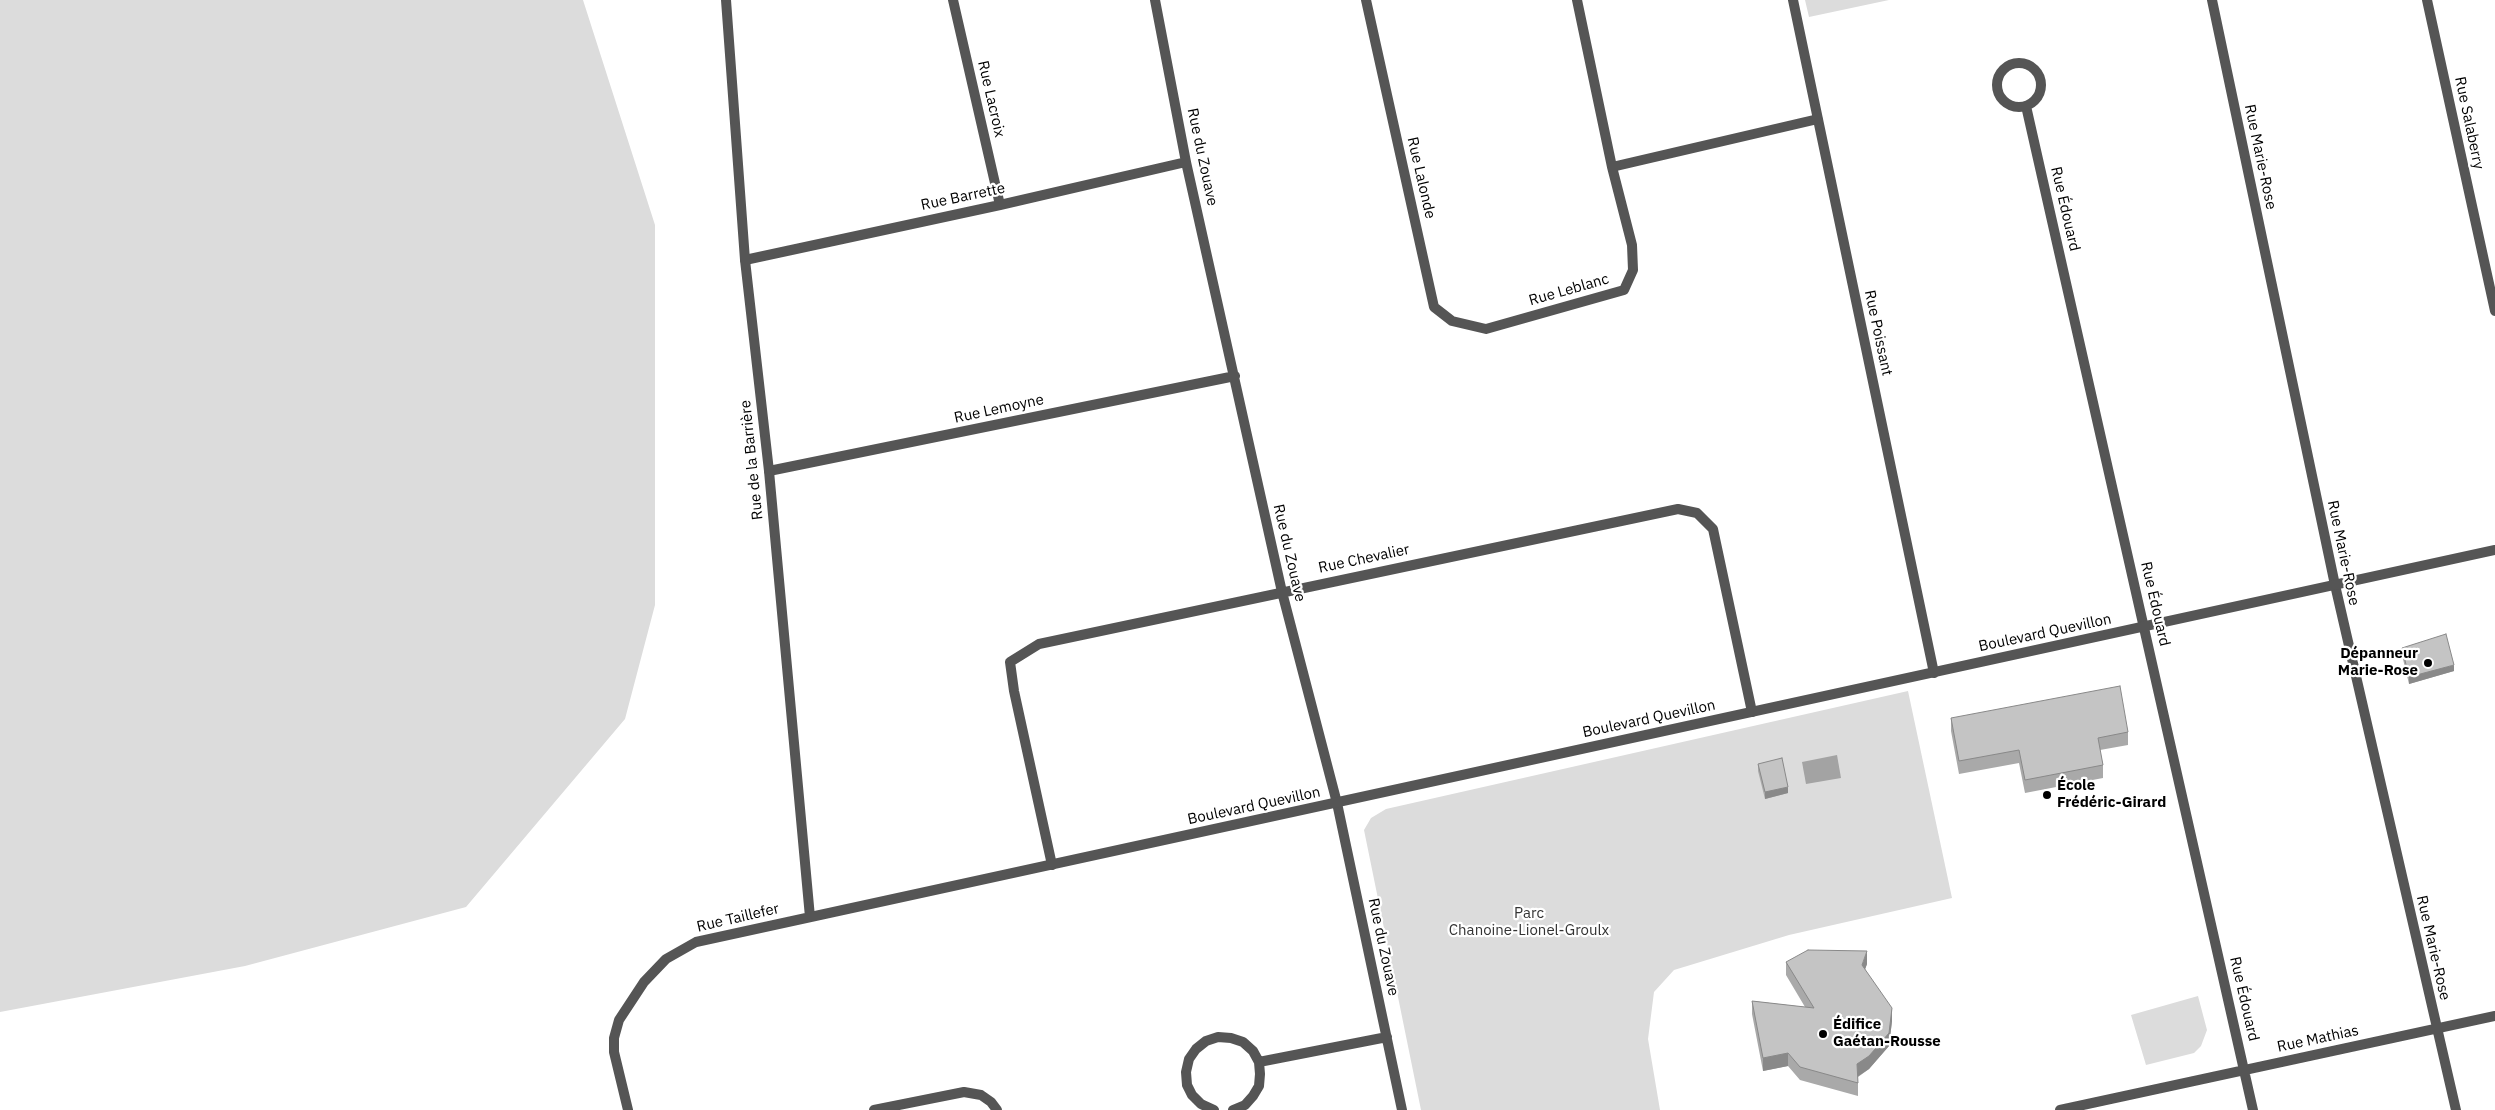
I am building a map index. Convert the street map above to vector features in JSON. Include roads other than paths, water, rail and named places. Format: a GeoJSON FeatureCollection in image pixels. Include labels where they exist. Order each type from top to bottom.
{"type":"FeatureCollection","features":[{"type":"Feature","properties":{"kind":"street","name":"Rue de la Barrière"},"geometry":{"type":"LineString","coordinates":[[726,0],[745,260],[769,471],[810,917]]}},
{"type":"Feature","properties":{"kind":"street","name":"Rue Lacroix"},"geometry":{"type":"LineString","coordinates":[[953,0],[1000,205]]}},
{"type":"Feature","properties":{"kind":"street","name":"Rue du Zouave"},"geometry":{"type":"LineString","coordinates":[[1155,0],[1186,162],[1282,592],[1337,803],[1402,1110]]}},
{"type":"Feature","properties":{"kind":"street","name":"Rue Lalonde"},"geometry":{"type":"LineString","coordinates":[[1366,0],[1434,308],[1452,321],[1486,329]]}},
{"type":"Feature","properties":{"kind":"street","name":"Rue Leblanc"},"geometry":{"type":"LineString","coordinates":[[1486,329],[1624,290],[1633,270],[1632,245],[1612,167],[1577,0]]}},
{"type":"Feature","properties":{"kind":"street","name":"Rue Poissant"},"geometry":{"type":"LineString","coordinates":[[1793,0],[1934,673]]}},
{"type":"Feature","properties":{"kind":"street","name":"Rue Marie-Rose"},"geometry":{"type":"LineString","coordinates":[[2212,0],[2334,586],[2456,1110]]}},
{"type":"Feature","properties":{"kind":"street","name":"Rue Salaberry"},"geometry":{"type":"LineString","coordinates":[[2427,0],[2495,311]]}},
{"type":"Feature","properties":{"kind":"street"},"geometry":{"type":"LineString","coordinates":[[2014,64],[2028,65],[2039,75],[2041,82],[2038,96],[2026,106],[2020,107],[2006,103],[1998,91],[1998,77],[2002,71],[2014,64]]}},
{"type":"Feature","properties":{"kind":"street","name":"Rue Édouard"},"geometry":{"type":"LineString","coordinates":[[2026,106],[2254,1110]]}},
{"type":"Feature","properties":{"kind":"street"},"geometry":{"type":"LineString","coordinates":[[1612,167],[1818,119]]}},
{"type":"Feature","properties":{"kind":"street","name":"Rue Barrette"},"geometry":{"type":"LineString","coordinates":[[745,260],[1000,205],[1186,162]]}},
{"type":"Feature","properties":{"kind":"street","name":"Rue Lemoyne"},"geometry":{"type":"LineString","coordinates":[[769,471],[1234,376]]}},
{"type":"Feature","properties":{"kind":"street","name":"Rue Chevalier"},"geometry":{"type":"LineString","coordinates":[[1052,865],[1014,691],[1010,662],[1038,644],[1678,509],[1697,513],[1713,529],[1752,712]]}},
{"type":"Feature","properties":{"kind":"street","name":"Boulevard Quevillon"},"geometry":{"type":"LineString","coordinates":[[810,917],[2495,550]]}},
{"type":"Feature","properties":{"kind":"street","name":"Rue Taillefer"},"geometry":{"type":"LineString","coordinates":[[628,1110],[614,1052],[614,1038],[619,1020],[644,982],[666,959],[696,942],[810,917]]}},
{"type":"Feature","properties":{"kind":"street","name":"Rue Mathias"},"geometry":{"type":"LineString","coordinates":[[2060,1110],[2495,1016]]}},
{"type":"Feature","properties":{"kind":"street"},"geometry":{"type":"LineString","coordinates":[[1214,1110],[1201,1104],[1192,1095],[1187,1084],[1186,1072],[1189,1059],[1196,1048],[1206,1041],[1218,1037],[1231,1038],[1243,1042],[1259,1062],[1259,1086],[1245,1104],[1233,1110]]}},
{"type":"Feature","properties":{"kind":"street"},"geometry":{"type":"LineString","coordinates":[[1259,1062],[1387,1037]]}},
{"type":"Feature","properties":{"kind":"street"},"geometry":{"type":"LineString","coordinates":[[874,1110],[964,1092],[981,1095],[991,1102],[997,1110]]}},
{"type":"Feature","properties":{"kind":"place","name":"Dépanneur Marie-Rose"},"geometry":{"type":"Point","coordinates":[2428,663]}},
{"type":"Feature","properties":{"kind":"place","name":"École Frédéric-Girard"},"geometry":{"type":"Point","coordinates":[2047,795]}},
{"type":"Feature","properties":{"kind":"place","name":"Édifice Gaétan-Rousse"},"geometry":{"type":"Point","coordinates":[1823,1034]}},
{"type":"Feature","properties":{"kind":"park label","name":"Parc Chanoine-Lionel-Groulx"},"geometry":{"type":"Point","coordinates":[1529,922]}}]}
